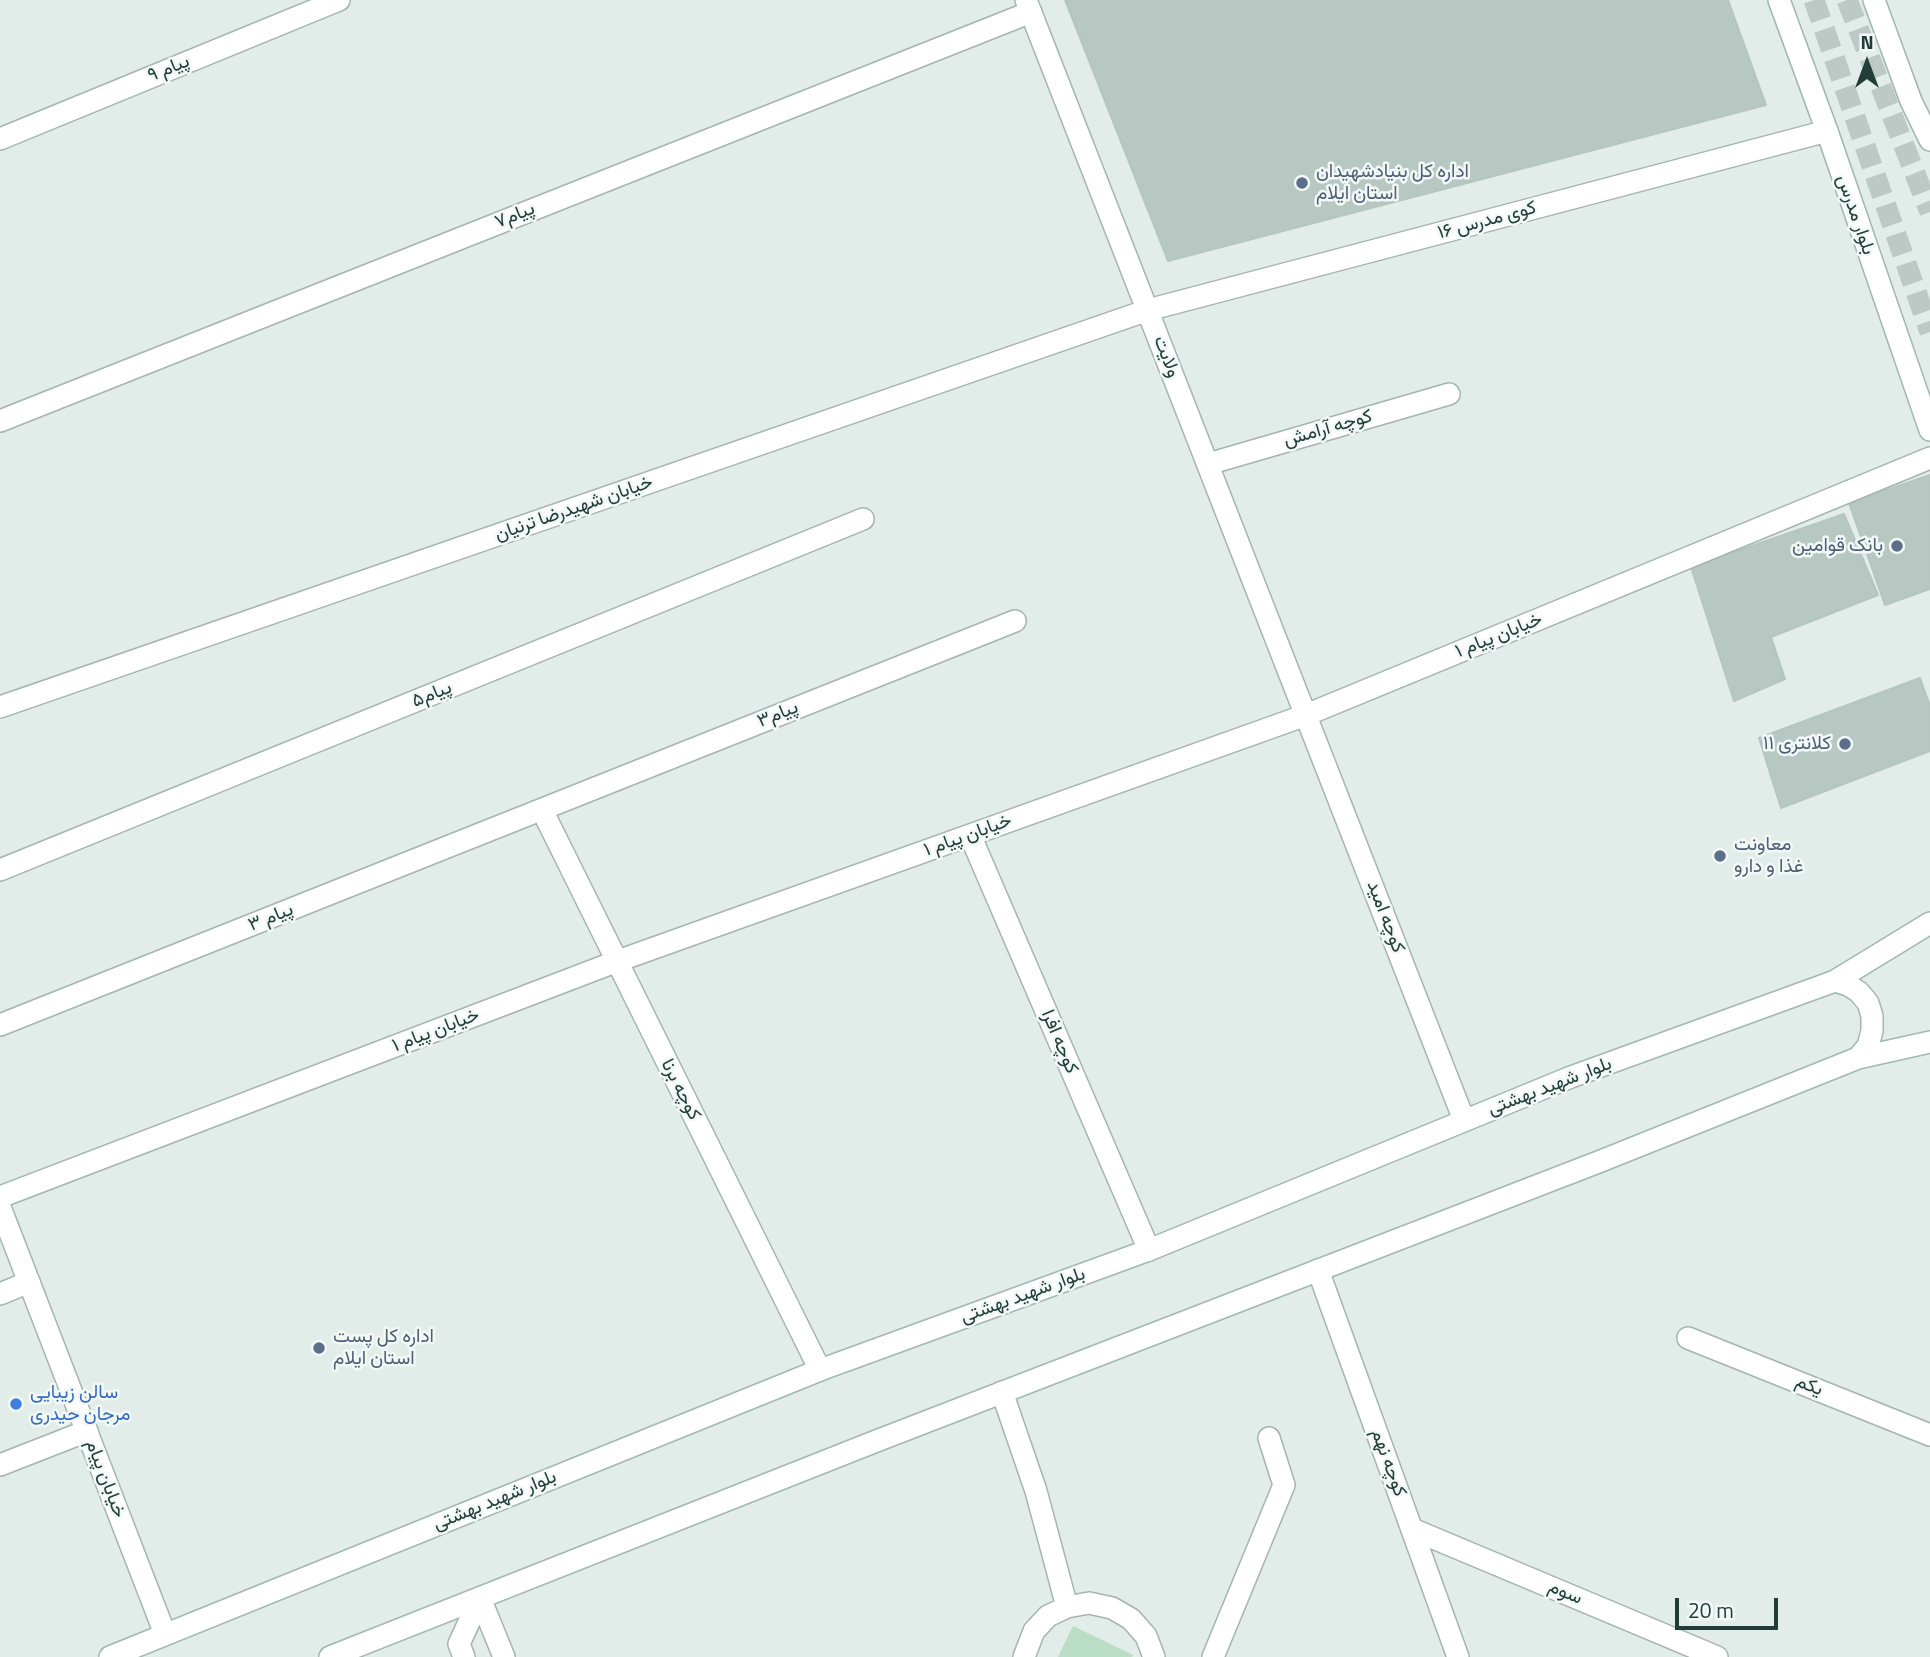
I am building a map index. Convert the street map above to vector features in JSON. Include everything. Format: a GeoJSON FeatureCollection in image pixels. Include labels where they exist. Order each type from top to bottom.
{"type":"FeatureCollection","features":[{"type":"Feature","properties":{"kind":"street","name":"پیام ۹"},"geometry":{"type":"LineString","coordinates":[[0,139],[339,0]]}},
{"type":"Feature","properties":{"kind":"street","name":"بلوار مدرس"},"geometry":{"type":"LineString","coordinates":[[1779,0],[1930,430]]}},
{"type":"Feature","properties":{"kind":"street"},"geometry":{"type":"LineString","coordinates":[[1874,0],[1912,101],[1930,140]]}},
{"type":"Feature","properties":{"kind":"street","name":"ولایت"},"geometry":{"type":"LineString","coordinates":[[1028,6],[1306,715]]}},
{"type":"Feature","properties":{"kind":"street","name":"پیام۷"},"geometry":{"type":"LineString","coordinates":[[0,421],[1028,6]]}},
{"type":"Feature","properties":{"kind":"street","name":"کوی مدرس ۱۶"},"geometry":{"type":"LineString","coordinates":[[1148,310],[1827,131]]}},
{"type":"Feature","properties":{"kind":"street","name":"خیابان شهیدرضا ترنیان"},"geometry":{"type":"LineString","coordinates":[[0,708],[1148,310]]}},
{"type":"Feature","properties":{"kind":"street","name":"کوچه آرامش"},"geometry":{"type":"LineString","coordinates":[[1208,464],[1449,394]]}},
{"type":"Feature","properties":{"kind":"street","name":"خیابان پیام ۱"},"geometry":{"type":"LineString","coordinates":[[0,1197],[615,962],[1306,715],[1930,458]]}},
{"type":"Feature","properties":{"kind":"street","name":"پیام۵"},"geometry":{"type":"LineString","coordinates":[[0,870],[863,519]]}},
{"type":"Feature","properties":{"kind":"street","name":"پیام۳"},"geometry":{"type":"LineString","coordinates":[[542,810],[1015,621]]}},
{"type":"Feature","properties":{"kind":"street","name":"کوچه امید"},"geometry":{"type":"LineString","coordinates":[[1306,715],[1464,1120]]}},
{"type":"Feature","properties":{"kind":"street","name":"کوچه برنا"},"geometry":{"type":"LineString","coordinates":[[542,810],[615,962],[820,1370]]}},
{"type":"Feature","properties":{"kind":"street","name":"پیام ۳"},"geometry":{"type":"LineString","coordinates":[[0,1026],[542,810]]}},
{"type":"Feature","properties":{"kind":"street","name":"کوچه افرا"},"geometry":{"type":"LineString","coordinates":[[970,835],[1149,1250]]}},
{"type":"Feature","properties":{"kind":"street","name":"بلوار شهید بهشتی"},"geometry":{"type":"LineString","coordinates":[[110,1657],[820,1370],[1149,1250],[1571,1077],[1835,981],[1930,923]]}},
{"type":"Feature","properties":{"kind":"street"},"geometry":{"type":"LineString","coordinates":[[1835,981],[1859,992],[1868,1003],[1872,1016],[1868,1046],[1858,1058]]}},
{"type":"Feature","properties":{"kind":"street"},"geometry":{"type":"LineString","coordinates":[[330,1657],[1858,1058],[1930,1042]]}},
{"type":"Feature","properties":{"kind":"street","name":"خیابان پیام"},"geometry":{"type":"LineString","coordinates":[[0,1207],[165,1634]]}},
{"type":"Feature","properties":{"kind":"street","name":"کوچه نهم"},"geometry":{"type":"LineString","coordinates":[[1318,1270],[1458,1657]]}},
{"type":"Feature","properties":{"kind":"street"},"geometry":{"type":"LineString","coordinates":[[0,1294],[29,1282]]}},
{"type":"Feature","properties":{"kind":"street","name":"یکم"},"geometry":{"type":"LineString","coordinates":[[1688,1338],[1930,1435]]}},
{"type":"Feature","properties":{"kind":"street"},"geometry":{"type":"LineString","coordinates":[[1002,1392],[1036,1491],[1067,1607]]}},
{"type":"Feature","properties":{"kind":"street"},"geometry":{"type":"LineString","coordinates":[[0,1465],[86,1431]]}},
{"type":"Feature","properties":{"kind":"street"},"geometry":{"type":"LineString","coordinates":[[1213,1657],[1284,1485],[1269,1438]]}},
{"type":"Feature","properties":{"kind":"street","name":"سوم"},"geometry":{"type":"LineString","coordinates":[[1412,1529],[1717,1657]]}},
{"type":"Feature","properties":{"kind":"street"},"geometry":{"type":"LineString","coordinates":[[464,1657],[459,1644],[480,1598]]}},
{"type":"Feature","properties":{"kind":"street"},"geometry":{"type":"LineString","coordinates":[[480,1598],[503,1657]]}},
{"type":"Feature","properties":{"kind":"street"},"geometry":{"type":"LineString","coordinates":[[1024,1657],[1034,1631],[1048,1616],[1067,1607],[1089,1603],[1112,1608],[1131,1619],[1146,1636],[1154,1657]]}},
{"type":"Feature","properties":{"kind":"green space"},"geometry":{"type":"Polygon","coordinates":[[[1073,1626],[1133,1655],[1132,1657],[1058,1657],[1073,1626]]]}},
{"type":"Feature","properties":{"kind":"building","name":"اداره کل بنیادشهیدان استان ایلام"},"geometry":{"type":"Polygon","coordinates":[[[1065,0],[1728,0],[1766,105],[1168,261],[1065,0]]]}},
{"type":"Feature","properties":{"kind":"building","name":"بانک قوامین"},"geometry":{"type":"Polygon","coordinates":[[[1930,475],[1930,589],[1885,605],[1849,503],[1930,475]]]}},
{"type":"Feature","properties":{"kind":"building"},"geometry":{"type":"Polygon","coordinates":[[[1844,514],[1878,595],[1771,637],[1785,679],[1734,701],[1691,567],[1844,514]]]}},
{"type":"Feature","properties":{"kind":"building","name":"کلانتری ۱۱"},"geometry":{"type":"Polygon","coordinates":[[[1920,678],[1930,706],[1930,751],[1781,808],[1759,738],[1920,678]]]}},
{"type":"Feature","properties":{"kind":"tunnel"},"geometry":{"type":"LineString","coordinates":[[1814,0],[1930,332]]}},
{"type":"Feature","properties":{"kind":"tunnel"},"geometry":{"type":"LineString","coordinates":[[1847,0],[1930,212]]}},
{"type":"Feature","properties":{"kind":"place","name":"اداره کل بنیادشهیدان استان ایلام"},"geometry":{"type":"Point","coordinates":[1302,183]}},
{"type":"Feature","properties":{"kind":"place","name":"بانک قوامین"},"geometry":{"type":"Point","coordinates":[1897,546]}},
{"type":"Feature","properties":{"kind":"place","name":"کلانتری ۱۱"},"geometry":{"type":"Point","coordinates":[1845,744]}},
{"type":"Feature","properties":{"kind":"place","name":"معاونت غذا و دارو"},"geometry":{"type":"Point","coordinates":[1720,856]}},
{"type":"Feature","properties":{"kind":"place","name":"اداره کل پست استان ایلام"},"geometry":{"type":"Point","coordinates":[319,1348]}},
{"type":"Feature","properties":{"kind":"place","name":"سالن زیبایی مرجان حیدری"},"geometry":{"type":"Point","coordinates":[16,1404]}}]}
